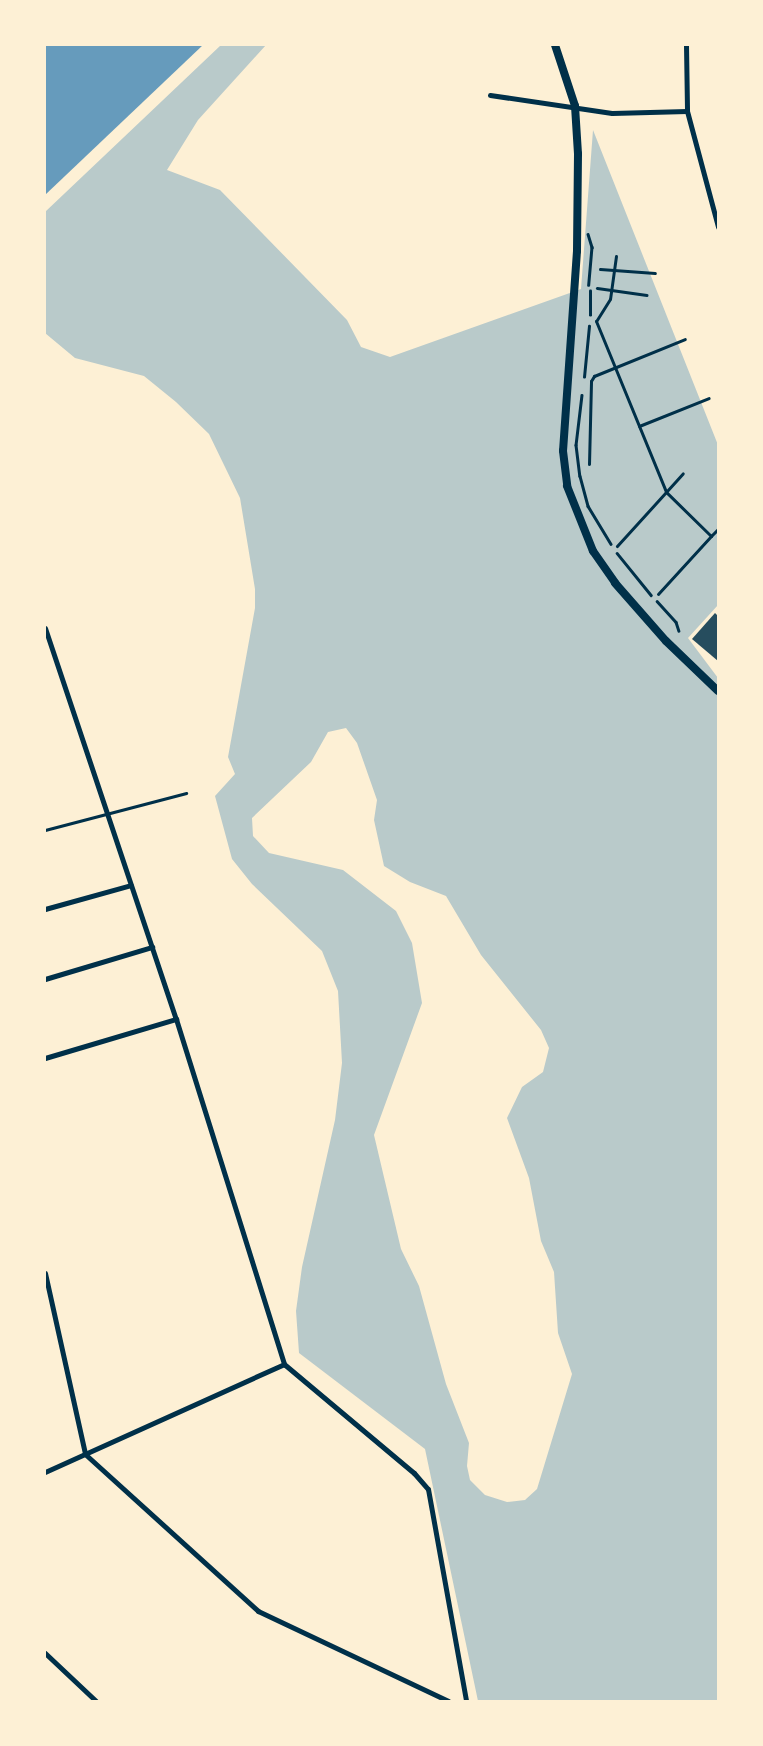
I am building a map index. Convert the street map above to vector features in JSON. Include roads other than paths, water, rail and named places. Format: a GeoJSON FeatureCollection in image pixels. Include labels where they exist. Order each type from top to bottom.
{"type":"FeatureCollection","features":[{"type":"Feature","properties":{"kind":"street"},"geometry":{"type":"LineString","coordinates":[[555,45],[575,106],[578,154],[577,251],[563,451],[567,486],[593,550],[615,584],[666,641],[718,691]]}},
{"type":"Feature","properties":{"kind":"street"},"geometry":{"type":"LineString","coordinates":[[686,45],[687,111],[718,228]]}},
{"type":"Feature","properties":{"kind":"street"},"geometry":{"type":"LineString","coordinates":[[490,95],[575,106],[612,113],[687,111]]}},
{"type":"Feature","properties":{"kind":"street"},"geometry":{"type":"LineString","coordinates":[[45,628],[176,1019],[284,1364],[414,1473],[428,1489],[466,1701]]}},
{"type":"Feature","properties":{"kind":"street"},"geometry":{"type":"LineString","coordinates":[[45,909],[131,885]]}},
{"type":"Feature","properties":{"kind":"street"},"geometry":{"type":"LineString","coordinates":[[45,979],[152,947]]}},
{"type":"Feature","properties":{"kind":"street"},"geometry":{"type":"LineString","coordinates":[[45,1058],[176,1019]]}},
{"type":"Feature","properties":{"kind":"street"},"geometry":{"type":"LineString","coordinates":[[45,1274],[84,1454],[258,1611],[448,1701]]}},
{"type":"Feature","properties":{"kind":"street"},"geometry":{"type":"LineString","coordinates":[[45,1472],[284,1364]]}},
{"type":"Feature","properties":{"kind":"street"},"geometry":{"type":"LineString","coordinates":[[45,1653],[96,1701]]}},
{"type":"Feature","properties":{"kind":"lane"},"geometry":{"type":"LineString","coordinates":[[616,256],[612,290],[596,321],[666,492],[711,536]]}},
{"type":"Feature","properties":{"kind":"lane"},"geometry":{"type":"LineString","coordinates":[[600,269],[614,272],[655,273]]}},
{"type":"Feature","properties":{"kind":"lane"},"geometry":{"type":"LineString","coordinates":[[597,288],[647,295]]}},
{"type":"Feature","properties":{"kind":"lane"},"geometry":{"type":"LineString","coordinates":[[589,464],[591,381],[598,373],[685,339]]}},
{"type":"Feature","properties":{"kind":"lane"},"geometry":{"type":"LineString","coordinates":[[639,426],[709,398]]}},
{"type":"Feature","properties":{"kind":"lane"},"geometry":{"type":"LineString","coordinates":[[617,546],[683,473]]}},
{"type":"Feature","properties":{"kind":"lane"},"geometry":{"type":"LineString","coordinates":[[658,594],[718,529]]}},
{"type":"Feature","properties":{"kind":"lane"},"geometry":{"type":"LineString","coordinates":[[45,830],[186,793]]}},
{"type":"Feature","properties":{"kind":"water"},"geometry":{"type":"Polygon","coordinates":[[[45,45],[203,45],[45,195],[45,45]]]}}]}
